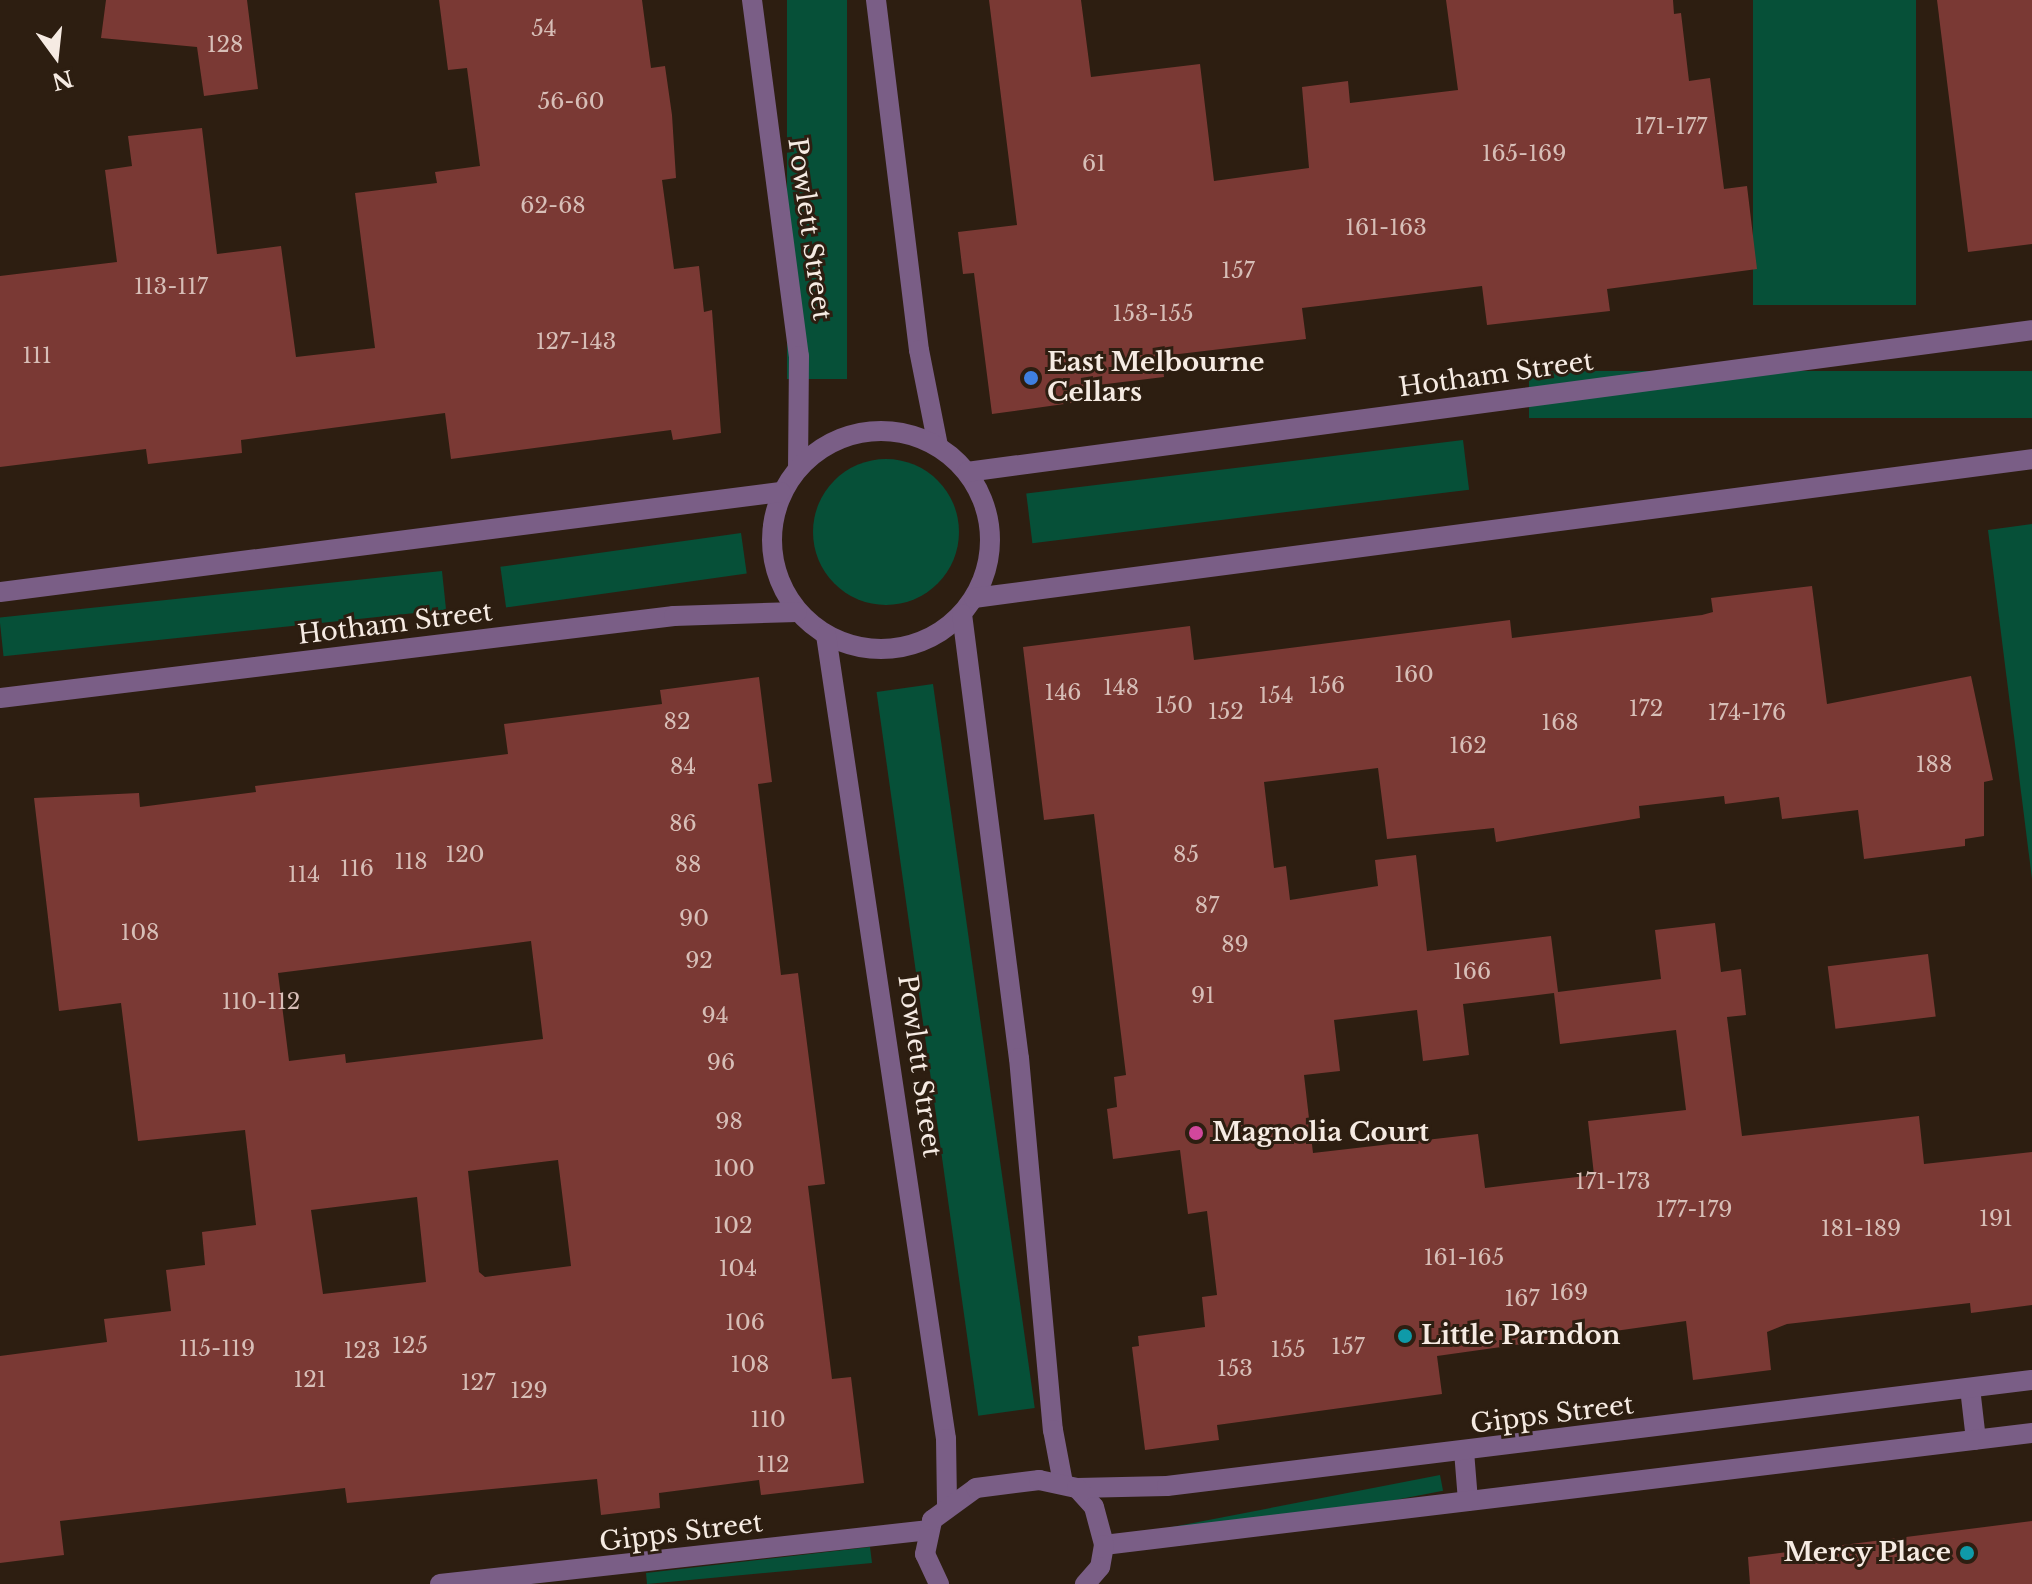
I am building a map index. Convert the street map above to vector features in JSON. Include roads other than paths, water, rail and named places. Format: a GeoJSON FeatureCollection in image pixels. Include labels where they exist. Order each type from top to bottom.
{"type":"FeatureCollection","features":[{"type":"Feature","properties":{"kind":"street","name":"Powlett Street"},"geometry":{"type":"LineString","coordinates":[[752,0],[799,356],[798,466]]}},
{"type":"Feature","properties":{"kind":"street"},"geometry":{"type":"LineString","coordinates":[[876,0],[919,350],[938,446]]}},
{"type":"Feature","properties":{"kind":"street","name":"Hotham Street"},"geometry":{"type":"LineString","coordinates":[[967,472],[2032,330]]}},
{"type":"Feature","properties":{"kind":"street"},"geometry":{"type":"LineString","coordinates":[[1085,1584],[1100,1567],[1104,1545],[1094,1507],[1070,1485],[1053,1430],[1019,1058],[968,606],[991,533],[984,501],[967,472],[938,446],[903,432],[865,431],[828,443],[798,466],[781,492],[771,555],[797,612],[826,635],[861,647],[897,648],[933,636],[968,606],[2032,459]]}},
{"type":"Feature","properties":{"kind":"street"},"geometry":{"type":"LineString","coordinates":[[0,592],[781,492]]}},
{"type":"Feature","properties":{"kind":"street","name":"Hotham Street"},"geometry":{"type":"LineString","coordinates":[[0,698],[674,616],[797,612]]}},
{"type":"Feature","properties":{"kind":"street","name":"Powlett Street"},"geometry":{"type":"LineString","coordinates":[[826,635],[946,1439],[947,1505]]}},
{"type":"Feature","properties":{"kind":"street","name":"Gipps Street"},"geometry":{"type":"LineString","coordinates":[[947,1505],[1008,1480],[1070,1485],[1167,1486],[2032,1380]]}},
{"type":"Feature","properties":{"kind":"street"},"geometry":{"type":"LineString","coordinates":[[1970,1388],[1976,1440]]}},
{"type":"Feature","properties":{"kind":"street"},"geometry":{"type":"LineString","coordinates":[[1104,1545],[2032,1433]]}},
{"type":"Feature","properties":{"kind":"street"},"geometry":{"type":"LineString","coordinates":[[1464,1451],[1468,1501]]}},
{"type":"Feature","properties":{"kind":"street"},"geometry":{"type":"LineString","coordinates":[[939,1584],[925,1554],[927,1530],[947,1505]]}},
{"type":"Feature","properties":{"kind":"street","name":"Gipps Street"},"geometry":{"type":"LineString","coordinates":[[440,1584],[927,1530]]}},
{"type":"Feature","properties":{"kind":"place","name":"East Melbourne Cellars"},"geometry":{"type":"Point","coordinates":[1031,378]}},
{"type":"Feature","properties":{"kind":"place","name":"Magnolia Court"},"geometry":{"type":"Point","coordinates":[1196,1133]}},
{"type":"Feature","properties":{"kind":"place","name":"Little Parndon"},"geometry":{"type":"Point","coordinates":[1405,1336]}},
{"type":"Feature","properties":{"kind":"place","name":"Mercy Place"},"geometry":{"type":"Point","coordinates":[1967,1553]}}]}
